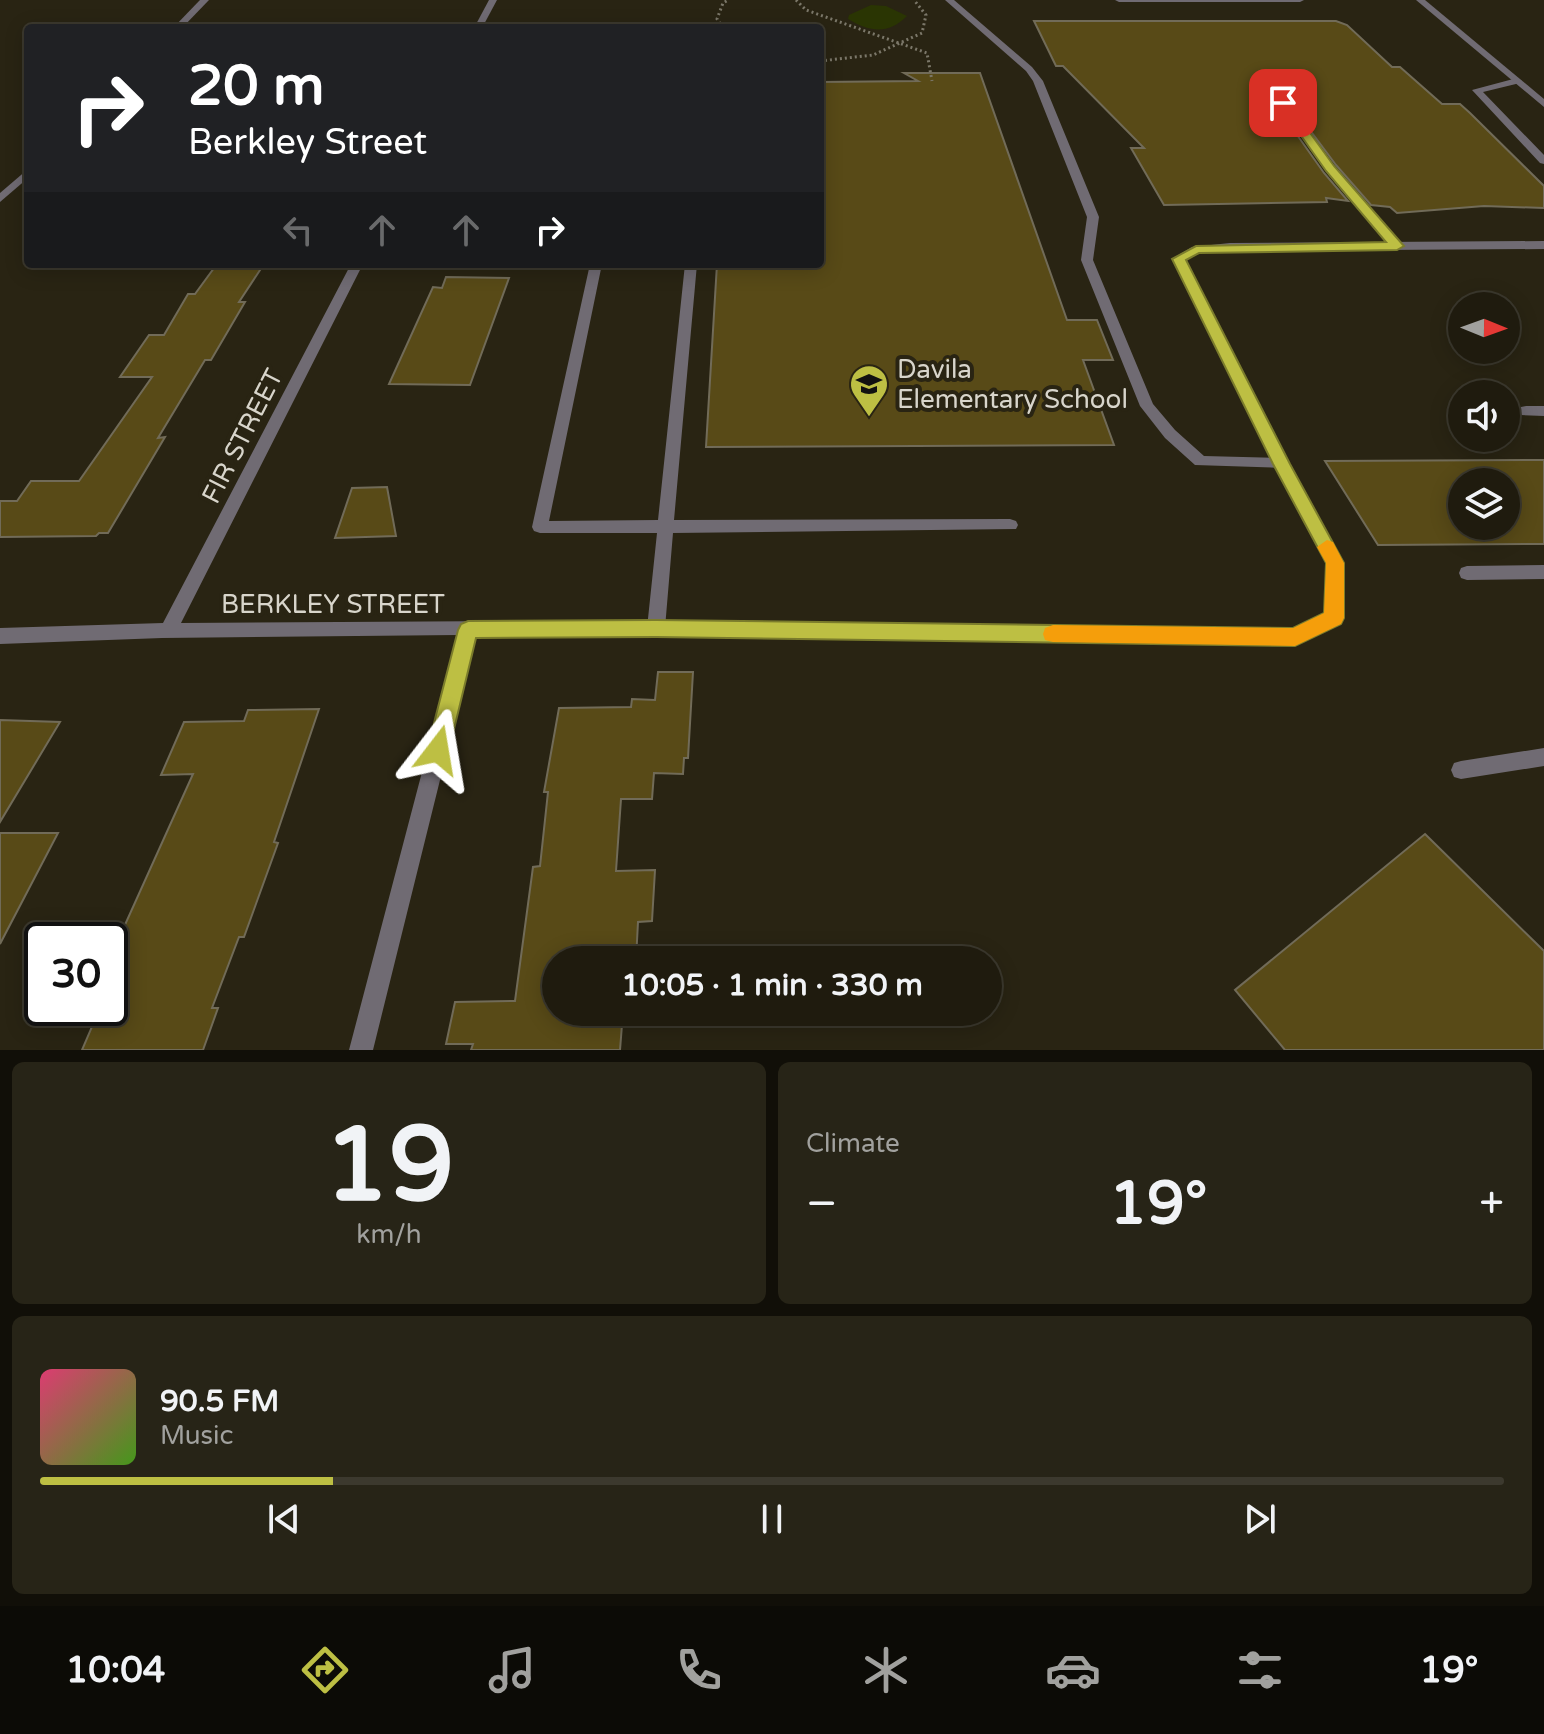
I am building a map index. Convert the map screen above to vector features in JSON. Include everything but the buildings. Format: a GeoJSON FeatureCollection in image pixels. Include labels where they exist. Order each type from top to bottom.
{"type":"FeatureCollection","features":[{"type":"Feature","properties":{"kind":"street"},"geometry":{"type":"LineString","coordinates":[[181,24],[205,0]]}},
{"type":"Feature","properties":{"kind":"street"},"geometry":{"type":"LineString","coordinates":[[480,24],[493,0]]}},
{"type":"Feature","properties":{"kind":"street"},"geometry":{"type":"LineString","coordinates":[[949,0],[1029,69],[1038,81],[1093,217],[1087,260],[1147,406],[1170,434],[1200,461],[1281,464],[1178,259],[1196,250],[1230,247],[1544,245]]}},
{"type":"Feature","properties":{"kind":"street"},"geometry":{"type":"LineString","coordinates":[[1119,0],[1300,0]]}},
{"type":"Feature","properties":{"kind":"street"},"geometry":{"type":"LineString","coordinates":[[1420,0],[1544,104]]}},
{"type":"Feature","properties":{"kind":"street"},"geometry":{"type":"LineString","coordinates":[[1517,81],[1477,90],[1544,161]]}},
{"type":"Feature","properties":{"kind":"street"},"geometry":{"type":"LineString","coordinates":[[1283,103],[1330,169],[1397,246]]}},
{"type":"Feature","properties":{"kind":"street"},"geometry":{"type":"LineString","coordinates":[[0,199],[24,176]]}},
{"type":"Feature","properties":{"kind":"street","name":"FIR STREET"},"geometry":{"type":"LineString","coordinates":[[169,629],[355,268]]}},
{"type":"Feature","properties":{"kind":"street"},"geometry":{"type":"LineString","coordinates":[[595,268],[540,527],[1010,525]]}},
{"type":"Feature","properties":{"kind":"street"},"geometry":{"type":"LineString","coordinates":[[656,628],[691,268]]}},
{"type":"Feature","properties":{"kind":"street"},"geometry":{"type":"LineString","coordinates":[[1526,411],[1544,411]]}},
{"type":"Feature","properties":{"kind":"street","name":"BERKLEY STREET"},"geometry":{"type":"LineString","coordinates":[[0,636],[169,629],[656,628],[1295,637],[1334,618],[1335,563],[1281,464]]}},
{"type":"Feature","properties":{"kind":"street"},"geometry":{"type":"LineString","coordinates":[[1467,573],[1544,572]]}},
{"type":"Feature","properties":{"kind":"street"},"geometry":{"type":"LineString","coordinates":[[361,1050],[468,630]]}},
{"type":"Feature","properties":{"kind":"street"},"geometry":{"type":"LineString","coordinates":[[1461,770],[1544,757]]}},
{"type":"Feature","properties":{"kind":"path"},"geometry":{"type":"LineString","coordinates":[[720,24],[717,19],[723,3],[728,0]]}},
{"type":"Feature","properties":{"kind":"path"},"geometry":{"type":"LineString","coordinates":[[796,0],[806,10],[927,53],[932,81]]}},
{"type":"Feature","properties":{"kind":"path"},"geometry":{"type":"LineString","coordinates":[[824,61],[856,60],[897,50],[922,33],[926,15],[914,0]]}},
{"type":"Feature","properties":{"kind":"green space"},"geometry":{"type":"Polygon","coordinates":[[[871,5],[886,6],[907,16],[893,26],[879,30],[848,19],[849,15],[871,5]]]}},
{"type":"Feature","properties":{"kind":"slow traffic"},"geometry":{"type":"LineString","coordinates":[[1053,634],[1295,637],[1334,618],[1335,563],[1327,547]]}},
{"type":"Feature","properties":{"kind":"place","name":"Davila Elementary School"},"geometry":{"type":"Point","coordinates":[869,418]}},
{"type":"Feature","properties":{"kind":"route"},"geometry":{"type":"LineString","coordinates":[[438,750],[468,630],[656,628],[1295,637],[1334,618],[1335,563],[1281,464],[1178,259],[1196,250],[1230,247],[1397,246],[1330,169],[1283,103]]}}]}
